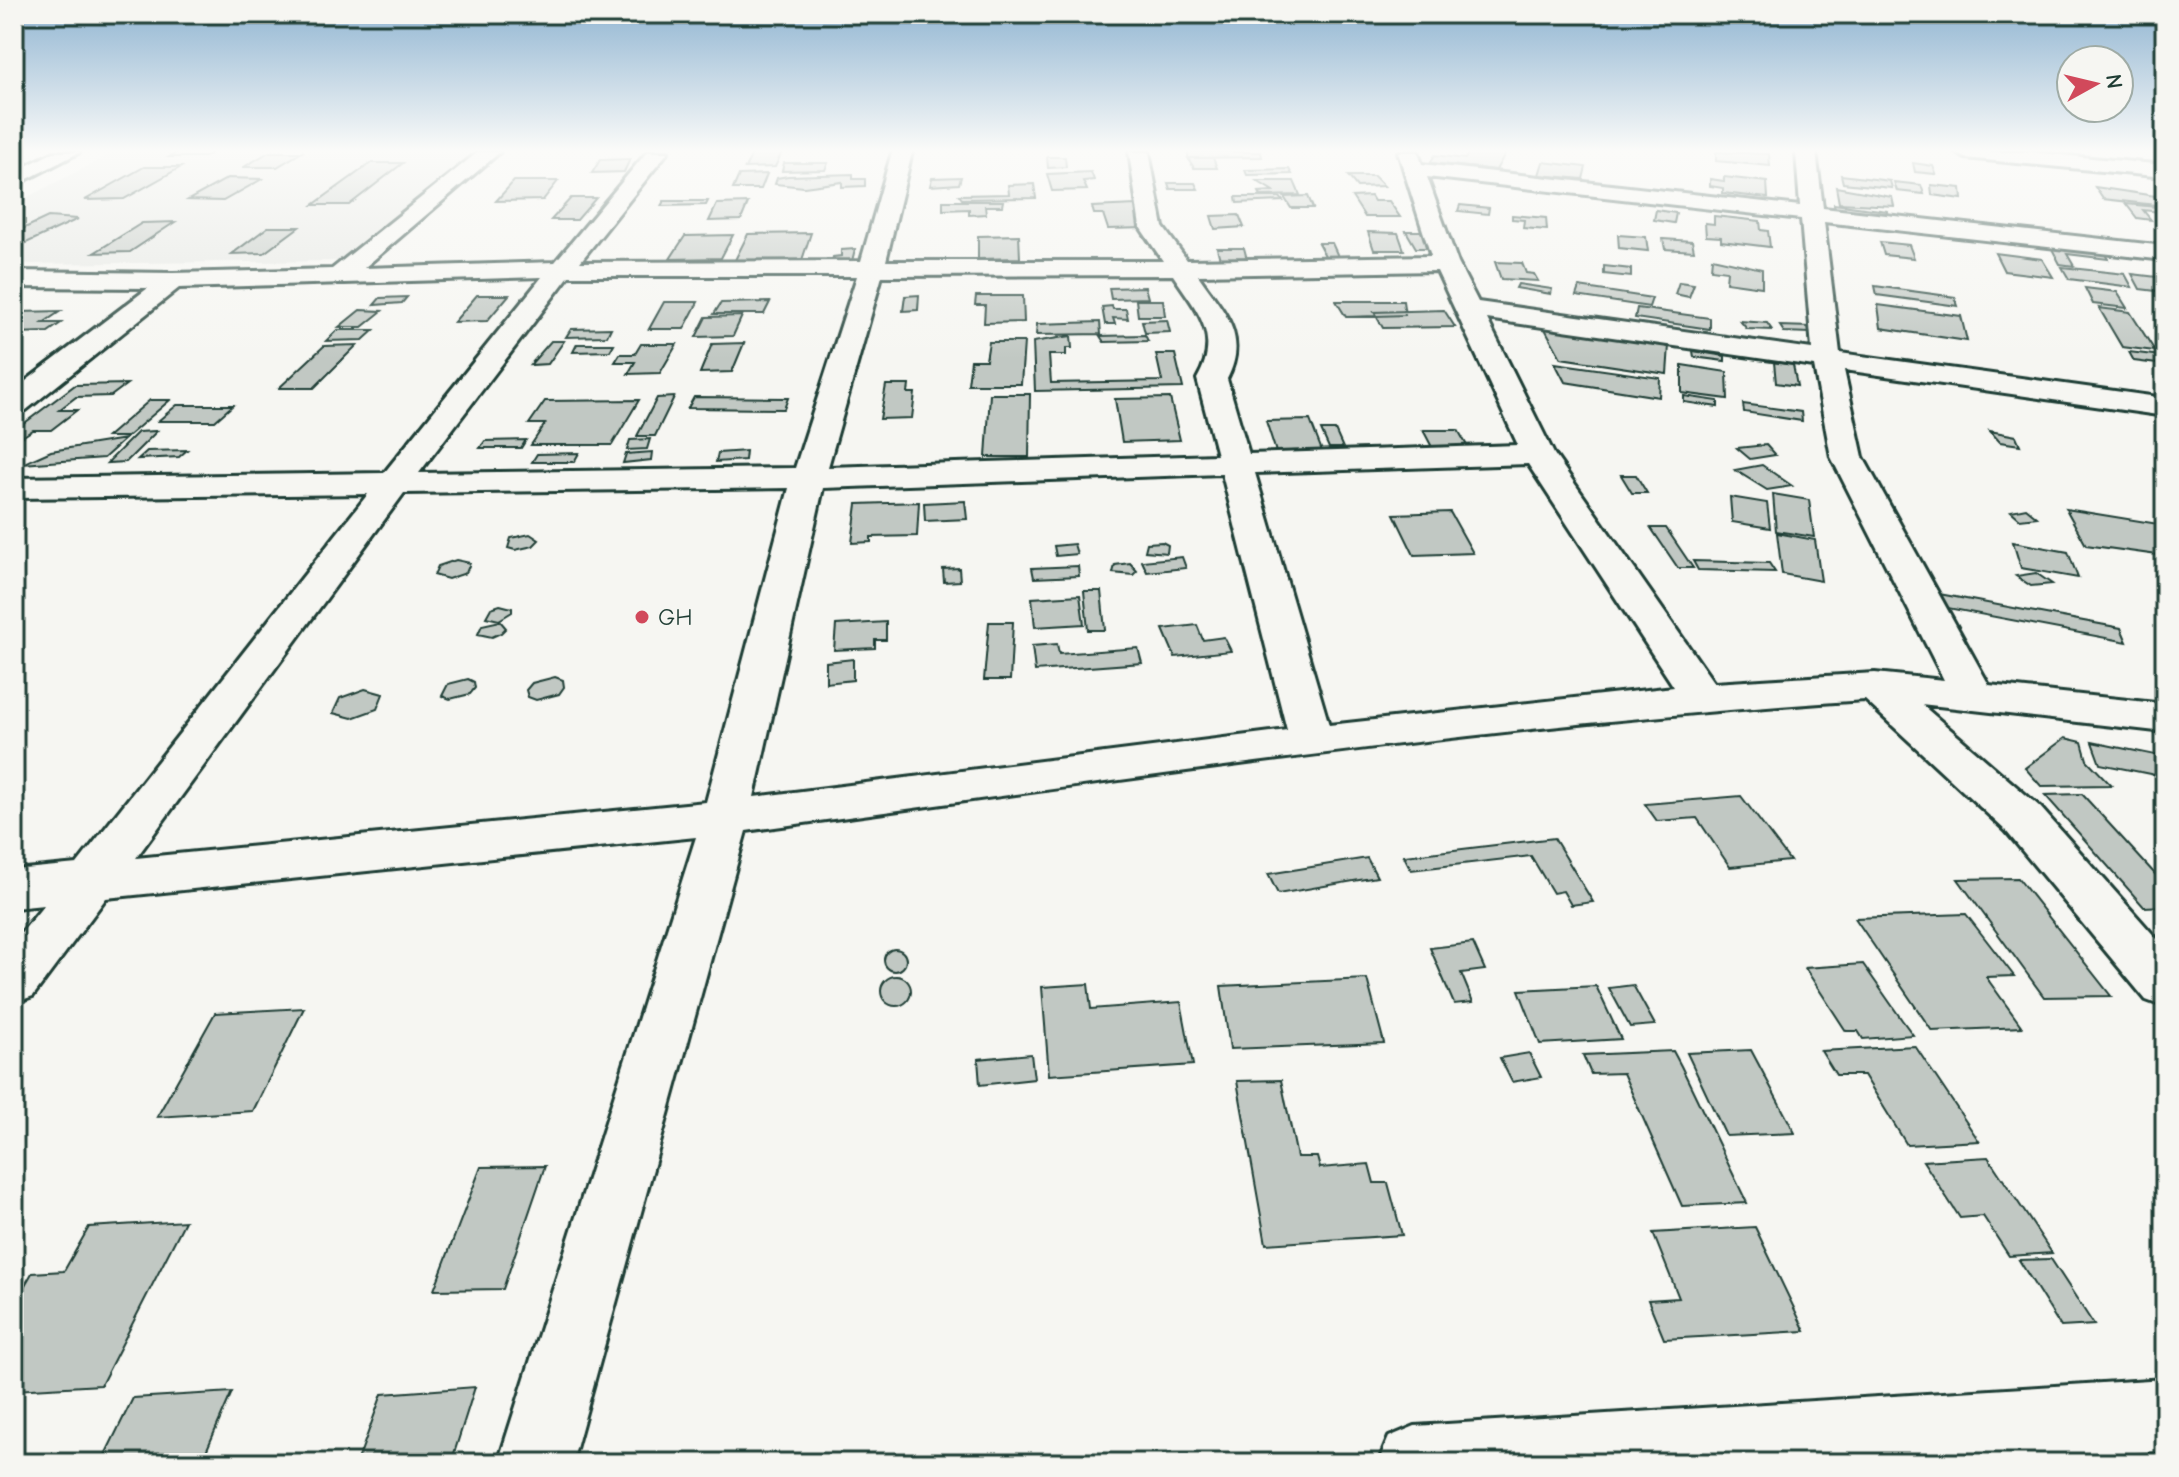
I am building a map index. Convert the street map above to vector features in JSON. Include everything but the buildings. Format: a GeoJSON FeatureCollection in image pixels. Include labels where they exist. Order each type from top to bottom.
{"type":"FeatureCollection","features":[{"type":"Feature","properties":{"kind":"street"},"geometry":{"type":"LineString","coordinates":[[336,278],[406,221]]}},
{"type":"Feature","properties":{"kind":"street"},"geometry":{"type":"LineString","coordinates":[[14,981],[391,486],[600,221]]}},
{"type":"Feature","properties":{"kind":"street"},"geometry":{"type":"LineString","coordinates":[[535,1463],[726,817],[808,478],[884,221]]}},
{"type":"Feature","properties":{"kind":"street"},"geometry":{"type":"LineString","coordinates":[[1151,221],[1152,227],[1221,327],[1221,363],[1212,379],[1233,465],[1312,741]]}},
{"type":"Feature","properties":{"kind":"street"},"geometry":{"type":"LineString","coordinates":[[1431,221],[1446,263],[1538,454],[1702,697]]}},
{"type":"Feature","properties":{"kind":"street"},"geometry":{"type":"LineString","coordinates":[[1813,221],[1827,359],[1847,457],[1973,695]]}},
{"type":"Feature","properties":{"kind":"street"},"geometry":{"type":"LineString","coordinates":[[1882,221],[2165,253]]}},
{"type":"Feature","properties":{"kind":"street"},"geometry":{"type":"LineString","coordinates":[[14,279],[173,281],[559,269],[1181,268],[1446,263]]}},
{"type":"Feature","properties":{"kind":"street"},"geometry":{"type":"LineString","coordinates":[[14,405],[173,281]]}},
{"type":"Feature","properties":{"kind":"street"},"geometry":{"type":"LineString","coordinates":[[1470,309],[2165,407]]}},
{"type":"Feature","properties":{"kind":"street"},"geometry":{"type":"LineString","coordinates":[[14,488],[391,486],[808,478],[1538,454]]}},
{"type":"Feature","properties":{"kind":"street"},"geometry":{"type":"LineString","coordinates":[[1875,686],[2023,819],[2165,985]]}},
{"type":"Feature","properties":{"kind":"street"},"geometry":{"type":"LineString","coordinates":[[14,889],[726,817],[1312,741],[1702,697],[1875,686],[2165,718]]}},
{"type":"Feature","properties":{"kind":"street"},"geometry":{"type":"LineString","coordinates":[[1415,1463],[2165,1415]]}},
{"type":"Feature","properties":{"kind":"shaded area"},"geometry":{"type":"Polygon","coordinates":[[[14,221],[392,221],[343,261],[14,264],[14,221]]]}},
{"type":"Feature","properties":{"kind":"place","name":"GH"},"geometry":{"type":"Point","coordinates":[642,617]}}]}
